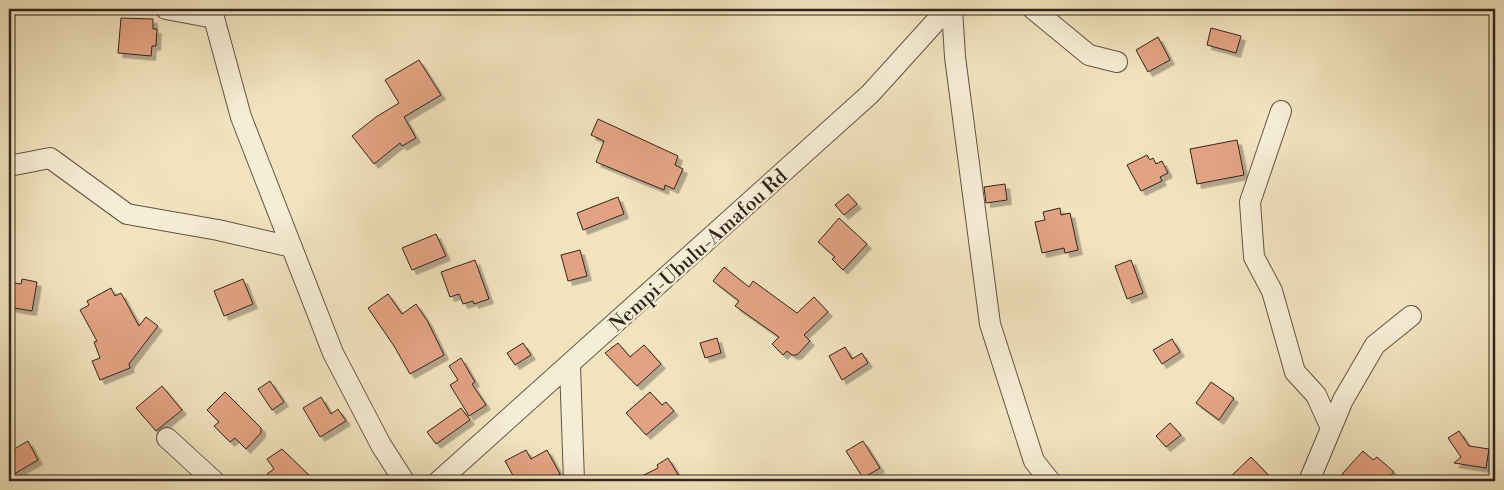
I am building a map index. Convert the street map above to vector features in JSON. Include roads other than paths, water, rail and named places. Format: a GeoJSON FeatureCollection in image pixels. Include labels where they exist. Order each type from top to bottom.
{"type":"FeatureCollection","features":[{"type":"Feature","properties":{"kind":"street"},"geometry":{"type":"LineString","coordinates":[[166,9],[214,18],[241,117],[333,352],[381,445],[404,481]]}},
{"type":"Feature","properties":{"kind":"street","name":"Nempi-Ubulu-Amafou Rd"},"geometry":{"type":"LineString","coordinates":[[439,481],[570,366],[870,94],[947,9]]}},
{"type":"Feature","properties":{"kind":"street"},"geometry":{"type":"LineString","coordinates":[[952,9],[955,57],[990,324],[1034,462],[1050,481]]}},
{"type":"Feature","properties":{"kind":"street"},"geometry":{"type":"LineString","coordinates":[[1033,9],[1089,55],[1118,62]]}},
{"type":"Feature","properties":{"kind":"street"},"geometry":{"type":"LineString","coordinates":[[1281,111],[1250,202],[1254,258],[1272,291],[1296,372],[1316,395],[1331,428]]}},
{"type":"Feature","properties":{"kind":"street"},"geometry":{"type":"LineString","coordinates":[[9,166],[50,158],[126,214],[218,230],[292,247]]}},
{"type":"Feature","properties":{"kind":"street"},"geometry":{"type":"LineString","coordinates":[[1308,481],[1343,400],[1375,346],[1411,316]]}},
{"type":"Feature","properties":{"kind":"street"},"geometry":{"type":"LineString","coordinates":[[570,366],[574,481]]}},
{"type":"Feature","properties":{"kind":"street"},"geometry":{"type":"LineString","coordinates":[[167,438],[214,481]]}}]}
